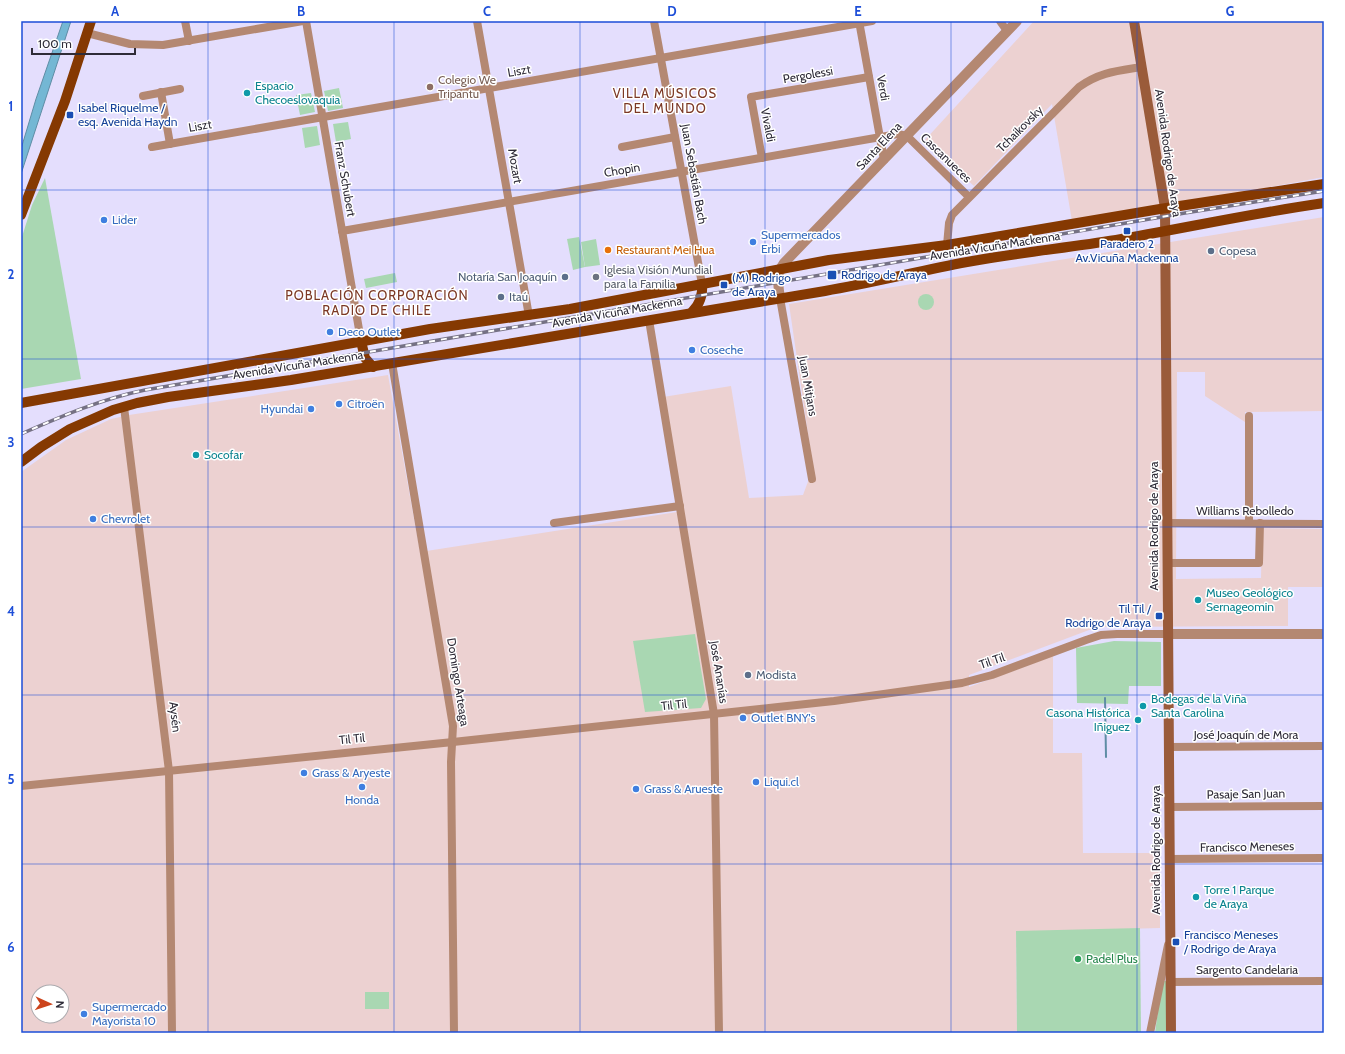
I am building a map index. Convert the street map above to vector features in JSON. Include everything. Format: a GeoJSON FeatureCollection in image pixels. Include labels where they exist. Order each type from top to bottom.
{"type":"FeatureCollection","features":[{"type":"Feature","properties":{"kind":"main road"},"geometry":{"type":"LineString","coordinates":[[21,215],[65,101],[91,21]]}},
{"type":"Feature","properties":{"kind":"main road","name":"Avenida Rodrigo de Araya"},"geometry":{"type":"LineString","coordinates":[[1134,21],[1165,208],[1171,1033]]}},
{"type":"Feature","properties":{"kind":"main road","name":"Avenida Vicuña Mackenna"},"geometry":{"type":"LineString","coordinates":[[21,403],[361,341],[576,308],[854,256],[947,245],[1165,208],[1324,184]]}},
{"type":"Feature","properties":{"kind":"main road","name":"Avenida Vicuña Mackenna"},"geometry":{"type":"LineString","coordinates":[[21,461],[70,429],[102,414],[124,407],[168,397],[275,383],[373,367],[867,283],[967,262],[1076,247],[1165,232],[1236,217],[1324,202]]}},
{"type":"Feature","properties":{"kind":"main road"},"geometry":{"type":"LineString","coordinates":[[692,312],[700,301],[702,284]]}},
{"type":"Feature","properties":{"kind":"main road"},"geometry":{"type":"LineString","coordinates":[[361,341],[365,358],[373,367]]}},
{"type":"Feature","properties":{"kind":"street"},"geometry":{"type":"LineString","coordinates":[[185,21],[189,41]]}},
{"type":"Feature","properties":{"kind":"street"},"geometry":{"type":"LineString","coordinates":[[87,33],[120,42],[141,45],[163,45],[304,21]]}},
{"type":"Feature","properties":{"kind":"street","name":"Franz Schubert"},"geometry":{"type":"LineString","coordinates":[[304,21],[323,117],[361,341]]}},
{"type":"Feature","properties":{"kind":"street","name":"Mozart"},"geometry":{"type":"LineString","coordinates":[[477,21],[529,316]]}},
{"type":"Feature","properties":{"kind":"street","name":"Juan Sebastián Bach"},"geometry":{"type":"LineString","coordinates":[[654,21],[702,284]]}},
{"type":"Feature","properties":{"kind":"street","name":"Liszt"},"geometry":{"type":"LineString","coordinates":[[152,147],[859,22],[872,21]]}},
{"type":"Feature","properties":{"kind":"street"},"geometry":{"type":"LineString","coordinates":[[1000,21],[1008,31]]}},
{"type":"Feature","properties":{"kind":"street","name":"Santa Elena"},"geometry":{"type":"LineString","coordinates":[[780,269],[784,263],[1017,21]]}},
{"type":"Feature","properties":{"kind":"street","name":"Verdi"},"geometry":{"type":"LineString","coordinates":[[859,22],[884,160]]}},
{"type":"Feature","properties":{"kind":"street","name":"Tchaikovsky"},"geometry":{"type":"LineString","coordinates":[[947,245],[948,230],[952,215],[1079,87],[1101,74],[1142,68]]}},
{"type":"Feature","properties":{"kind":"street","name":"Pergolessi"},"geometry":{"type":"LineString","coordinates":[[750,97],[869,77]]}},
{"type":"Feature","properties":{"kind":"street"},"geometry":{"type":"LineString","coordinates":[[143,96],[180,89]]}},
{"type":"Feature","properties":{"kind":"street"},"geometry":{"type":"LineString","coordinates":[[161,92],[170,144]]}},
{"type":"Feature","properties":{"kind":"street","name":"Vivaldi"},"geometry":{"type":"LineString","coordinates":[[750,97],[762,158]]}},
{"type":"Feature","properties":{"kind":"street","name":"Chopin"},"geometry":{"type":"LineString","coordinates":[[342,231],[880,137],[898,134],[906,136]]}},
{"type":"Feature","properties":{"kind":"street","name":"Cascanueces"},"geometry":{"type":"LineString","coordinates":[[906,136],[969,197]]}},
{"type":"Feature","properties":{"kind":"street"},"geometry":{"type":"LineString","coordinates":[[622,147],[675,137]]}},
{"type":"Feature","properties":{"kind":"street"},"geometry":{"type":"LineString","coordinates":[[780,269],[778,278],[780,298]]}},
{"type":"Feature","properties":{"kind":"street","name":"Juan Mitjans"},"geometry":{"type":"LineString","coordinates":[[780,298],[812,479]]}},
{"type":"Feature","properties":{"kind":"street","name":"José Ananías"},"geometry":{"type":"LineString","coordinates":[[649,320],[714,714],[719,1033]]}},
{"type":"Feature","properties":{"kind":"street","name":"Domingo Arteaga"},"geometry":{"type":"LineString","coordinates":[[392,363],[454,726],[452,770],[454,1033]]}},
{"type":"Feature","properties":{"kind":"street","name":"Aysén"},"geometry":{"type":"LineString","coordinates":[[124,407],[169,771],[172,1033]]}},
{"type":"Feature","properties":{"kind":"street"},"geometry":{"type":"LineString","coordinates":[[1249,416],[1249,523]]}},
{"type":"Feature","properties":{"kind":"street"},"geometry":{"type":"LineString","coordinates":[[554,523],[680,506]]}},
{"type":"Feature","properties":{"kind":"street","name":"Williams Rebolledo"},"geometry":{"type":"LineString","coordinates":[[1167,523],[1324,524]]}},
{"type":"Feature","properties":{"kind":"street"},"geometry":{"type":"LineString","coordinates":[[1167,563],[1259,563],[1260,523]]}},
{"type":"Feature","properties":{"kind":"street","name":"Til Til"},"geometry":{"type":"LineString","coordinates":[[21,786],[834,701],[966,682],[992,675],[1102,635],[1324,634]]}},
{"type":"Feature","properties":{"kind":"street","name":"José Joaquín de Mora"},"geometry":{"type":"LineString","coordinates":[[1169,747],[1324,746]]}},
{"type":"Feature","properties":{"kind":"street","name":"Pasaje San Juan"},"geometry":{"type":"LineString","coordinates":[[1169,807],[1324,806]]}},
{"type":"Feature","properties":{"kind":"street","name":"Francisco Meneses"},"geometry":{"type":"LineString","coordinates":[[1169,860],[1324,858]]}},
{"type":"Feature","properties":{"kind":"street"},"geometry":{"type":"LineString","coordinates":[[1150,1033],[1170,934]]}},
{"type":"Feature","properties":{"kind":"street","name":"Sargento Candelaria"},"geometry":{"type":"LineString","coordinates":[[1170,982],[1324,982]]}},
{"type":"Feature","properties":{"kind":"shaded area"},"geometry":{"type":"Polygon","coordinates":[[[1034,21],[1324,21],[1324,177],[1163,207],[1072,221],[1052,104],[974,186],[924,141],[1034,21]]]}},
{"type":"Feature","properties":{"kind":"shaded area"},"geometry":{"type":"Polygon","coordinates":[[[1324,217],[1324,411],[1245,412],[1245,422],[1205,396],[1205,372],[1177,372],[1176,579],[1261,578],[1262,528],[1324,529],[1324,587],[1288,587],[1288,626],[1097,627],[969,675],[969,687],[1053,656],[1053,753],[1082,753],[1083,853],[1160,853],[1160,928],[1016,932],[1017,1033],[21,1033],[21,472],[66,440],[111,419],[388,375],[420,552],[677,512],[663,397],[731,386],[749,498],[803,495],[813,468],[789,304],[1324,217]]]}},
{"type":"Feature","properties":{"kind":"green space"},"geometry":{"type":"Polygon","coordinates":[[[339,88],[343,108],[328,111],[324,91],[339,88]]]}},
{"type":"Feature","properties":{"kind":"green space"},"geometry":{"type":"Polygon","coordinates":[[[311,93],[315,112],[300,115],[296,95],[311,93]]]}},
{"type":"Feature","properties":{"kind":"green space"},"geometry":{"type":"Polygon","coordinates":[[[348,122],[351,139],[336,142],[333,124],[348,122]]]}},
{"type":"Feature","properties":{"kind":"green space"},"geometry":{"type":"Polygon","coordinates":[[[317,126],[320,145],[305,148],[302,128],[317,126]]]}},
{"type":"Feature","properties":{"kind":"green space"},"geometry":{"type":"Polygon","coordinates":[[[45,178],[81,379],[21,389],[21,240],[32,205],[45,178]]]}},
{"type":"Feature","properties":{"kind":"green space"},"geometry":{"type":"Polygon","coordinates":[[[579,237],[585,267],[573,270],[567,239],[579,237]]]}},
{"type":"Feature","properties":{"kind":"green space"},"geometry":{"type":"Polygon","coordinates":[[[596,239],[600,265],[585,267],[581,242],[596,239]]]}},
{"type":"Feature","properties":{"kind":"green space"},"geometry":{"type":"Polygon","coordinates":[[[395,273],[397,282],[366,288],[364,279],[395,273]]]}},
{"type":"Feature","properties":{"kind":"green space"},"geometry":{"type":"Polygon","coordinates":[[[926,294],[932,296],[934,302],[932,308],[926,310],[920,308],[918,302],[920,296],[926,294]]]}},
{"type":"Feature","properties":{"kind":"green space"},"geometry":{"type":"Polygon","coordinates":[[[695,634],[706,699],[701,708],[645,712],[633,641],[695,634]]]}},
{"type":"Feature","properties":{"kind":"green space"},"geometry":{"type":"Polygon","coordinates":[[[1114,641],[1161,642],[1161,686],[1129,686],[1128,704],[1077,703],[1076,648],[1114,641]]]}},
{"type":"Feature","properties":{"kind":"green space","name":"Padel Plus"},"geometry":{"type":"Polygon","coordinates":[[[1140,928],[1141,1033],[1017,1033],[1016,931],[1140,928]]]}},
{"type":"Feature","properties":{"kind":"green space"},"geometry":{"type":"Polygon","coordinates":[[[1162,981],[1167,981],[1167,1033],[1155,1033],[1162,981]]]}},
{"type":"Feature","properties":{"kind":"green space"},"geometry":{"type":"Polygon","coordinates":[[[365,992],[389,992],[389,1009],[365,1009],[365,992]]]}},
{"type":"Feature","properties":{"kind":"water"},"geometry":{"type":"Polygon","coordinates":[[[63,21],[71,21],[21,174],[21,149],[36,99],[63,21]]]}},
{"type":"Feature","properties":{"kind":"waterway"},"geometry":{"type":"LineString","coordinates":[[1105,698],[1106,757]]}},
{"type":"Feature","properties":{"kind":"railway"},"geometry":{"type":"LineString","coordinates":[[21,434],[97,403],[145,390],[1185,213],[1324,191]]}},
{"type":"Feature","properties":{"kind":"place","name":"Colegio We Tripantu"},"geometry":{"type":"Point","coordinates":[430,87]}},
{"type":"Feature","properties":{"kind":"place","name":"Espacio Checoeslovaquia"},"geometry":{"type":"Point","coordinates":[247,93]}},
{"type":"Feature","properties":{"kind":"place","name":"Isabel Riquelme / esq. Avenida Haydn"},"geometry":{"type":"Point","coordinates":[70,115]}},
{"type":"Feature","properties":{"kind":"place","name":"Lider"},"geometry":{"type":"Point","coordinates":[104,220]}},
{"type":"Feature","properties":{"kind":"place","name":"Paradero 2 Av.Vicuña Mackenna"},"geometry":{"type":"Point","coordinates":[1127,231]}},
{"type":"Feature","properties":{"kind":"place","name":"Supermercados Erbi"},"geometry":{"type":"Point","coordinates":[753,242]}},
{"type":"Feature","properties":{"kind":"place","name":"Restaurant Mei Hua"},"geometry":{"type":"Point","coordinates":[608,250]}},
{"type":"Feature","properties":{"kind":"place","name":"Copesa"},"geometry":{"type":"Point","coordinates":[1211,251]}},
{"type":"Feature","properties":{"kind":"place","name":"Rodrigo de Araya"},"geometry":{"type":"Point","coordinates":[832,275]}},
{"type":"Feature","properties":{"kind":"place","name":"Notaría San Joaquín"},"geometry":{"type":"Point","coordinates":[565,277]}},
{"type":"Feature","properties":{"kind":"place","name":"Iglesia Visión Mundial para la Familia"},"geometry":{"type":"Point","coordinates":[596,277]}},
{"type":"Feature","properties":{"kind":"place","name":"(M) Rodrigo de Araya"},"geometry":{"type":"Point","coordinates":[724,285]}},
{"type":"Feature","properties":{"kind":"place","name":"Itaú"},"geometry":{"type":"Point","coordinates":[501,297]}},
{"type":"Feature","properties":{"kind":"place","name":"Deco Outlet"},"geometry":{"type":"Point","coordinates":[330,332]}},
{"type":"Feature","properties":{"kind":"place","name":"Coseche"},"geometry":{"type":"Point","coordinates":[692,350]}},
{"type":"Feature","properties":{"kind":"place","name":"Citroën"},"geometry":{"type":"Point","coordinates":[339,404]}},
{"type":"Feature","properties":{"kind":"place","name":"Hyundai"},"geometry":{"type":"Point","coordinates":[311,409]}},
{"type":"Feature","properties":{"kind":"place","name":"Socofar"},"geometry":{"type":"Point","coordinates":[196,455]}},
{"type":"Feature","properties":{"kind":"place","name":"Chevrolet"},"geometry":{"type":"Point","coordinates":[93,519]}},
{"type":"Feature","properties":{"kind":"place","name":"Museo Geológico Sernageomin"},"geometry":{"type":"Point","coordinates":[1198,600]}},
{"type":"Feature","properties":{"kind":"place","name":"Til Til / Rodrigo de Araya"},"geometry":{"type":"Point","coordinates":[1159,616]}},
{"type":"Feature","properties":{"kind":"place","name":"Modista"},"geometry":{"type":"Point","coordinates":[748,675]}},
{"type":"Feature","properties":{"kind":"place","name":"Bodegas de la Viña Santa Carolina"},"geometry":{"type":"Point","coordinates":[1143,706]}},
{"type":"Feature","properties":{"kind":"place","name":"Outlet BNY's"},"geometry":{"type":"Point","coordinates":[743,718]}},
{"type":"Feature","properties":{"kind":"place","name":"Casona Histórica Iñiguez"},"geometry":{"type":"Point","coordinates":[1138,720]}},
{"type":"Feature","properties":{"kind":"place","name":"Grass & Aryeste"},"geometry":{"type":"Point","coordinates":[304,773]}},
{"type":"Feature","properties":{"kind":"place","name":"Liqui.cl"},"geometry":{"type":"Point","coordinates":[756,782]}},
{"type":"Feature","properties":{"kind":"place","name":"Honda"},"geometry":{"type":"Point","coordinates":[362,787]}},
{"type":"Feature","properties":{"kind":"place","name":"Grass & Arueste"},"geometry":{"type":"Point","coordinates":[636,789]}},
{"type":"Feature","properties":{"kind":"place","name":"Torre 1 Parque de Araya"},"geometry":{"type":"Point","coordinates":[1196,897]}},
{"type":"Feature","properties":{"kind":"place","name":"Francisco Meneses / Rodrigo de Araya"},"geometry":{"type":"Point","coordinates":[1176,942]}},
{"type":"Feature","properties":{"kind":"place","name":"Padel Plus"},"geometry":{"type":"Point","coordinates":[1078,959]}},
{"type":"Feature","properties":{"kind":"place","name":"Supermercado Mayorista 10"},"geometry":{"type":"Point","coordinates":[84,1014]}},
{"type":"Feature","properties":{"kind":"district","name":"VILLA MÚSICOS DEL MUNDO"},"geometry":{"type":"Point","coordinates":[665,100]}},
{"type":"Feature","properties":{"kind":"district","name":"POBLACIÓN CORPORACIÓN RADIO DE CHILE"},"geometry":{"type":"Point","coordinates":[377,302]}}]}
